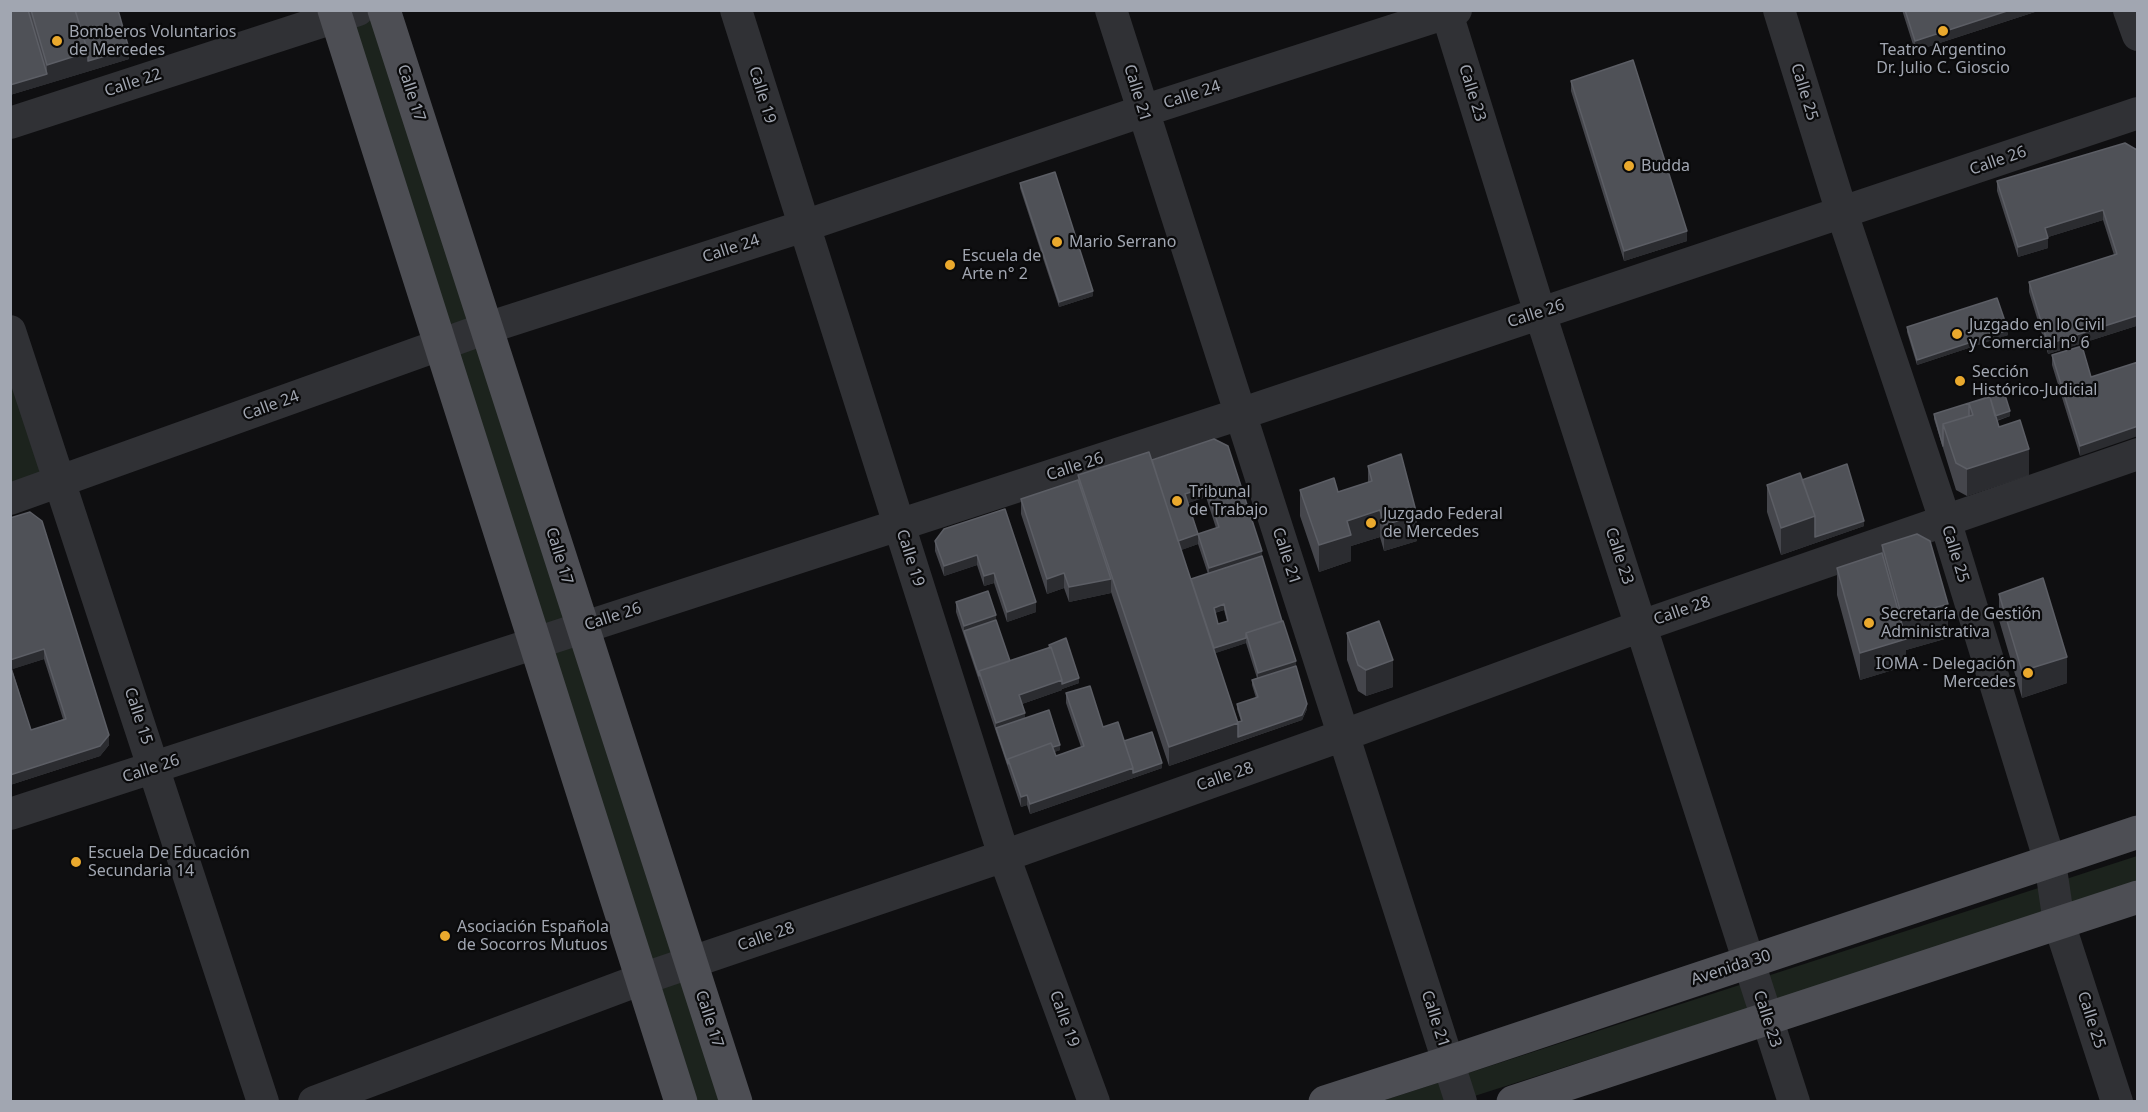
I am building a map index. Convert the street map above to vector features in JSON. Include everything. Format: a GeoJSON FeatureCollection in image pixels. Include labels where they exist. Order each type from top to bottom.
{"type":"FeatureCollection","features":[{"type":"Feature","properties":{"kind":"main road","name":"Calle 17"},"geometry":{"type":"LineString","coordinates":[[384,10],[736,1101]]}},
{"type":"Feature","properties":{"kind":"main road"},"geometry":{"type":"LineString","coordinates":[[343,13],[441,345],[681,1101]]}},
{"type":"Feature","properties":{"kind":"main road","name":"Avenida 30"},"geometry":{"type":"LineString","coordinates":[[1324,1101],[1449,1062],[2138,832]]}},
{"type":"Feature","properties":{"kind":"main road"},"geometry":{"type":"LineString","coordinates":[[1513,1101],[2138,897]]}},
{"type":"Feature","properties":{"kind":"street","name":"Calle 19"},"geometry":{"type":"LineString","coordinates":[[736,10],[1004,856],[1094,1101]]}},
{"type":"Feature","properties":{"kind":"street","name":"Calle 21"},"geometry":{"type":"LineString","coordinates":[[1111,10],[1461,1101]]}},
{"type":"Feature","properties":{"kind":"street","name":"Calle 25"},"geometry":{"type":"LineString","coordinates":[[1779,10],[1842,213],[1945,520],[2050,862],[2059,922],[2117,1101]]}},
{"type":"Feature","properties":{"kind":"street"},"geometry":{"type":"LineString","coordinates":[[2129,10],[2138,36]]}},
{"type":"Feature","properties":{"kind":"street","name":"Calle 24"},"geometry":{"type":"LineString","coordinates":[[10,499],[487,327],[804,226],[1143,111],[1450,11]]}},
{"type":"Feature","properties":{"kind":"street","name":"Calle 23"},"geometry":{"type":"LineString","coordinates":[[1450,11],[1540,313],[1794,1101]]}},
{"type":"Feature","properties":{"kind":"street","name":"Calle 22"},"geometry":{"type":"LineString","coordinates":[[10,123],[343,13]]}},
{"type":"Feature","properties":{"kind":"street","name":"Calle 26"},"geometry":{"type":"LineString","coordinates":[[10,814],[1240,414],[2138,113]]}},
{"type":"Feature","properties":{"kind":"street","name":"Calle 15"},"geometry":{"type":"LineString","coordinates":[[10,331],[155,768],[262,1101]]}},
{"type":"Feature","properties":{"kind":"street","name":"Calle 28"},"geometry":{"type":"LineString","coordinates":[[314,1101],[642,979],[1004,856],[1641,626],[2138,454]]}},
{"type":"Feature","properties":{"kind":"shaded area"},"geometry":{"type":"Polygon","coordinates":[[[348,11],[384,11],[732,1101],[690,1101],[348,11]]]}},
{"type":"Feature","properties":{"kind":"shaded area"},"geometry":{"type":"Polygon","coordinates":[[[10,331],[61,482],[10,499],[10,331]]]}},
{"type":"Feature","properties":{"kind":"shaded area"},"geometry":{"type":"Polygon","coordinates":[[[2137,856],[2137,884],[1459,1101],[1379,1102],[2137,856]]]}},
{"type":"Feature","properties":{"kind":"building"},"geometry":{"type":"Polygon","coordinates":[[[10,10],[28,10],[47,74],[10,85],[10,10]]]}},
{"type":"Feature","properties":{"kind":"building","name":"Bomberos Voluntarios de Mercedes"},"geometry":{"type":"Polygon","coordinates":[[[31,10],[75,10],[88,52],[47,65],[31,10]]]}},
{"type":"Feature","properties":{"kind":"building"},"geometry":{"type":"Polygon","coordinates":[[[75,10],[118,10],[129,49],[88,61],[88,52],[75,10]]]}},
{"type":"Feature","properties":{"kind":"building"},"geometry":{"type":"Polygon","coordinates":[[[1905,10],[2010,10],[1915,41],[1905,10]]]}},
{"type":"Feature","properties":{"kind":"building","name":"Budda"},"geometry":{"type":"Polygon","coordinates":[[[1633,60],[1687,231],[1624,251],[1571,81],[1633,60]]]}},
{"type":"Feature","properties":{"kind":"building"},"geometry":{"type":"Polygon","coordinates":[[[2125,143],[2138,152],[2138,320],[2136,316],[2048,344],[2029,282],[2117,254],[2103,210],[2045,228],[2048,238],[2018,247],[1997,181],[2125,143]]]}},
{"type":"Feature","properties":{"kind":"building","name":"Mario Serrano"},"geometry":{"type":"Polygon","coordinates":[[[1055,172],[1093,291],[1059,302],[1020,183],[1055,172]]]}},
{"type":"Feature","properties":{"kind":"building","name":"Juzgado en lo Civil y Comercial nº 6"},"geometry":{"type":"Polygon","coordinates":[[[1997,298],[2008,330],[1917,360],[1907,327],[1997,298]]]}},
{"type":"Feature","properties":{"kind":"building"},"geometry":{"type":"Polygon","coordinates":[[[2082,346],[2091,377],[2138,362],[2138,426],[2080,446],[2052,355],[2082,346]]]}},
{"type":"Feature","properties":{"kind":"building"},"geometry":{"type":"Polygon","coordinates":[[[2004,392],[2010,411],[1995,416],[1990,397],[1969,403],[2004,392]]]}},
{"type":"Feature","properties":{"kind":"building"},"geometry":{"type":"Polygon","coordinates":[[[1990,397],[1999,427],[2020,420],[2029,449],[1967,469],[1956,463],[1943,424],[1973,415],[1969,403],[1990,397]]]}},
{"type":"Feature","properties":{"kind":"building"},"geometry":{"type":"Polygon","coordinates":[[[1969,403],[1969,416],[1943,424],[1943,446],[1934,414],[1969,403]]]}},
{"type":"Feature","properties":{"kind":"building","name":"Tribunal de Trabajo"},"geometry":{"type":"Polygon","coordinates":[[[1214,439],[1228,446],[1262,551],[1209,568],[1198,534],[1178,541],[1152,460],[1214,439]],[[1206,487],[1185,494],[1198,534],[1219,527],[1206,487]]]}},
{"type":"Feature","properties":{"kind":"building"},"geometry":{"type":"Polygon","coordinates":[[[1149,452],[1238,723],[1169,747],[1078,475],[1149,452]]]}},
{"type":"Feature","properties":{"kind":"building"},"geometry":{"type":"Polygon","coordinates":[[[1401,454],[1417,515],[1384,525],[1380,510],[1347,521],[1351,535],[1319,545],[1300,490],[1334,478],[1338,492],[1372,481],[1368,466],[1401,454]]]}},
{"type":"Feature","properties":{"kind":"building"},"geometry":{"type":"Polygon","coordinates":[[[1847,464],[1864,521],[1815,537],[1815,516],[1802,480],[1847,464]]]}},
{"type":"Feature","properties":{"kind":"building"},"geometry":{"type":"Polygon","coordinates":[[[1800,473],[1815,516],[1781,528],[1767,485],[1800,473]]]}},
{"type":"Feature","properties":{"kind":"building"},"geometry":{"type":"Polygon","coordinates":[[[1078,480],[1111,579],[1069,587],[1064,573],[1047,579],[1021,499],[1078,480]]]}},
{"type":"Feature","properties":{"kind":"building"},"geometry":{"type":"Polygon","coordinates":[[[1005,509],[1036,602],[1007,612],[994,573],[984,576],[977,555],[944,566],[935,541],[944,529],[1005,509]]]}},
{"type":"Feature","properties":{"kind":"building"},"geometry":{"type":"Polygon","coordinates":[[[30,512],[42,521],[109,735],[100,746],[10,775],[10,665],[31,730],[66,719],[44,649],[10,660],[10,518],[30,512]]]}},
{"type":"Feature","properties":{"kind":"building"},"geometry":{"type":"Polygon","coordinates":[[[1917,534],[1930,541],[1948,604],[1902,617],[1882,545],[1917,534]]]}},
{"type":"Feature","properties":{"kind":"building","name":"Secretaría de Gestión Administrativa"},"geometry":{"type":"Polygon","coordinates":[[[1882,553],[1906,639],[1860,653],[1837,568],[1882,553]]]}},
{"type":"Feature","properties":{"kind":"building"},"geometry":{"type":"Polygon","coordinates":[[[1262,556],[1282,621],[1246,633],[1246,638],[1214,648],[1191,579],[1262,556]],[[1224,604],[1214,608],[1218,624],[1228,621],[1224,604]]]}},
{"type":"Feature","properties":{"kind":"building"},"geometry":{"type":"Polygon","coordinates":[[[2043,578],[2067,657],[2022,671],[1999,594],[2043,578]]]}},
{"type":"Feature","properties":{"kind":"building"},"geometry":{"type":"Polygon","coordinates":[[[988,591],[996,615],[964,626],[956,602],[988,591]]]}},
{"type":"Feature","properties":{"kind":"building"},"geometry":{"type":"Polygon","coordinates":[[[996,620],[1010,661],[979,671],[979,676],[964,631],[996,620]]]}},
{"type":"Feature","properties":{"kind":"building"},"geometry":{"type":"Polygon","coordinates":[[[1283,621],[1296,661],[1258,673],[1246,633],[1283,621]]]}},
{"type":"Feature","properties":{"kind":"building"},"geometry":{"type":"Polygon","coordinates":[[[1379,621],[1393,660],[1366,670],[1358,665],[1347,633],[1379,621]]]}},
{"type":"Feature","properties":{"kind":"building"},"geometry":{"type":"Polygon","coordinates":[[[1066,638],[1079,678],[1062,684],[1049,645],[1066,638]]]}},
{"type":"Feature","properties":{"kind":"building"},"geometry":{"type":"Polygon","coordinates":[[[1051,647],[1062,680],[1019,695],[1025,713],[996,723],[979,671],[1051,647]]]}},
{"type":"Feature","properties":{"kind":"building"},"geometry":{"type":"Polygon","coordinates":[[[1296,666],[1307,704],[1302,715],[1238,737],[1238,722],[1242,721],[1237,704],[1258,697],[1252,680],[1296,666]]]}},
{"type":"Feature","properties":{"kind":"building"},"geometry":{"type":"Polygon","coordinates":[[[1090,686],[1103,727],[1118,722],[1133,768],[1030,804],[1027,795],[1021,797],[1008,759],[1051,743],[1056,756],[1084,746],[1066,693],[1090,686]]]}},
{"type":"Feature","properties":{"kind":"building"},"geometry":{"type":"Polygon","coordinates":[[[1049,710],[1060,745],[1053,747],[1051,743],[1008,759],[1008,764],[996,728],[1049,710]]]}},
{"type":"Feature","properties":{"kind":"building"},"geometry":{"type":"Polygon","coordinates":[[[1152,732],[1162,763],[1133,773],[1124,741],[1152,732]]]}},
{"type":"Feature","properties":{"kind":"place","name":"Teatro Argentino Dr. Julio C. Gioscio"},"geometry":{"type":"Point","coordinates":[1943,31]}},
{"type":"Feature","properties":{"kind":"place","name":"Bomberos Voluntarios de Mercedes"},"geometry":{"type":"Point","coordinates":[57,41]}},
{"type":"Feature","properties":{"kind":"place","name":"Budda"},"geometry":{"type":"Point","coordinates":[1629,166]}},
{"type":"Feature","properties":{"kind":"place","name":"Mario Serrano"},"geometry":{"type":"Point","coordinates":[1057,242]}},
{"type":"Feature","properties":{"kind":"place","name":"Escuela de Arte n° 2"},"geometry":{"type":"Point","coordinates":[950,265]}},
{"type":"Feature","properties":{"kind":"place","name":"Juzgado en lo Civil y Comercial nº 6"},"geometry":{"type":"Point","coordinates":[1957,334]}},
{"type":"Feature","properties":{"kind":"place","name":"Sección Histórico-Judicial"},"geometry":{"type":"Point","coordinates":[1960,381]}},
{"type":"Feature","properties":{"kind":"place","name":"Tribunal de Trabajo"},"geometry":{"type":"Point","coordinates":[1177,501]}},
{"type":"Feature","properties":{"kind":"place","name":"Juzgado Federal de Mercedes"},"geometry":{"type":"Point","coordinates":[1371,523]}},
{"type":"Feature","properties":{"kind":"place","name":"Secretaría de Gestión Administrativa"},"geometry":{"type":"Point","coordinates":[1869,623]}},
{"type":"Feature","properties":{"kind":"place","name":"IOMA - Delegación Mercedes"},"geometry":{"type":"Point","coordinates":[2028,673]}},
{"type":"Feature","properties":{"kind":"place","name":"Escuela De Educación Secundaria 14"},"geometry":{"type":"Point","coordinates":[76,862]}},
{"type":"Feature","properties":{"kind":"place","name":"Asociación Española de Socorros Mutuos"},"geometry":{"type":"Point","coordinates":[445,936]}}]}
